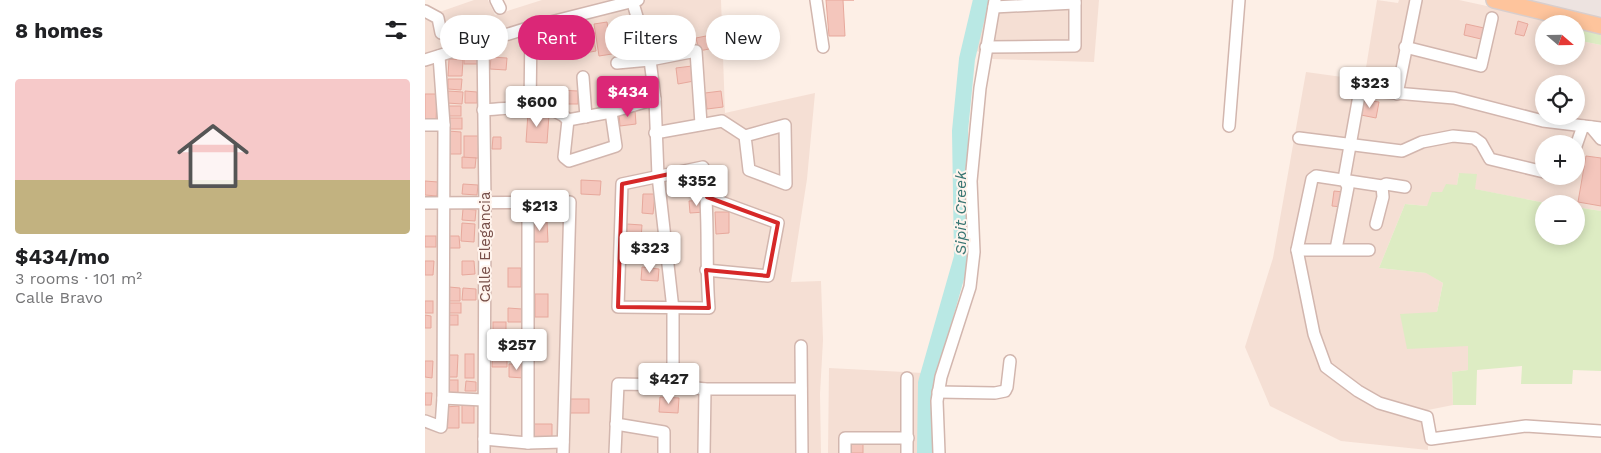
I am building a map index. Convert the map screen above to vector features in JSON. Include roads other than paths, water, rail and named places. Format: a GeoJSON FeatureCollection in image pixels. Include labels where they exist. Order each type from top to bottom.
{"type":"FeatureCollection","features":[{"type":"Feature","properties":{"kind":"main road"},"geometry":{"type":"LineString","coordinates":[[1493,0],[1601,26]]}},
{"type":"Feature","properties":{"kind":"street"},"geometry":{"type":"LineString","coordinates":[[816,0],[823,47]]}},
{"type":"Feature","properties":{"kind":"street"},"geometry":{"type":"LineString","coordinates":[[1229,126],[1239,0]]}},
{"type":"Feature","properties":{"kind":"street"},"geometry":{"type":"LineString","coordinates":[[1397,94],[1416,0]]}},
{"type":"Feature","properties":{"kind":"street"},"geometry":{"type":"LineString","coordinates":[[579,15],[635,1],[639,15]]}},
{"type":"Feature","properties":{"kind":"street"},"geometry":{"type":"LineString","coordinates":[[939,453],[937,432],[938,392],[941,377],[970,287],[973,252],[971,181],[980,88],[986,47],[995,3],[1075,2],[1075,46],[986,47]]}},
{"type":"Feature","properties":{"kind":"street"},"geometry":{"type":"LineString","coordinates":[[425,10],[438,18],[440,28]]}},
{"type":"Feature","properties":{"kind":"street"},"geometry":{"type":"LineString","coordinates":[[1405,47],[1481,66],[1493,18]]}},
{"type":"Feature","properties":{"kind":"street"},"geometry":{"type":"LineString","coordinates":[[696,51],[701,124]]}},
{"type":"Feature","properties":{"kind":"street"},"geometry":{"type":"LineString","coordinates":[[425,60],[439,56],[444,125],[443,398],[441,427],[425,421]]}},
{"type":"Feature","properties":{"kind":"street","name":"Calle Elegancia"},"geometry":{"type":"LineString","coordinates":[[483,60],[485,202],[484,453]]}},
{"type":"Feature","properties":{"kind":"street"},"geometry":{"type":"LineString","coordinates":[[530,108],[531,60]]}},
{"type":"Feature","properties":{"kind":"street"},"geometry":{"type":"LineString","coordinates":[[617,63],[650,60],[655,99],[658,176],[673,309],[673,385]]}},
{"type":"Feature","properties":{"kind":"street"},"geometry":{"type":"LineString","coordinates":[[583,76],[586,118]]}},
{"type":"Feature","properties":{"kind":"street"},"geometry":{"type":"LineString","coordinates":[[1336,249],[1347,187],[1344,179],[1360,90],[1454,98],[1543,121],[1592,127],[1601,139]]}},
{"type":"Feature","properties":{"kind":"street"},"geometry":{"type":"LineString","coordinates":[[483,110],[530,108],[555,110],[568,120],[611,112],[655,99]]}},
{"type":"Feature","properties":{"kind":"street"},"geometry":{"type":"LineString","coordinates":[[568,120],[563,157],[569,161],[615,146],[611,112]]}},
{"type":"Feature","properties":{"kind":"street"},"geometry":{"type":"LineString","coordinates":[[655,133],[723,121],[745,136],[749,170],[786,184],[785,125],[745,136]]}},
{"type":"Feature","properties":{"kind":"street"},"geometry":{"type":"LineString","coordinates":[[425,126],[444,125]]}},
{"type":"Feature","properties":{"kind":"street"},"geometry":{"type":"LineString","coordinates":[[1299,138],[1402,151],[1422,142],[1453,136],[1474,138],[1481,143],[1489,159],[1535,170]]}},
{"type":"Feature","properties":{"kind":"street"},"geometry":{"type":"LineString","coordinates":[[703,167],[707,197],[706,270],[709,308],[618,307],[622,184],[703,167]]}},
{"type":"Feature","properties":{"kind":"street"},"geometry":{"type":"LineString","coordinates":[[1405,187],[1386,184],[1382,186],[1316,176],[1312,179],[1297,250],[1314,334],[1326,367],[1357,391],[1379,403],[1427,417],[1431,439],[1526,426],[1601,431]]}},
{"type":"Feature","properties":{"kind":"street"},"geometry":{"type":"LineString","coordinates":[[1376,224],[1383,197],[1382,186]]}},
{"type":"Feature","properties":{"kind":"street"},"geometry":{"type":"LineString","coordinates":[[706,270],[768,276],[778,222],[707,197]]}},
{"type":"Feature","properties":{"kind":"street"},"geometry":{"type":"LineString","coordinates":[[528,202],[528,443]]}},
{"type":"Feature","properties":{"kind":"street"},"geometry":{"type":"LineString","coordinates":[[425,203],[570,202],[563,447],[484,439]]}},
{"type":"Feature","properties":{"kind":"street"},"geometry":{"type":"LineString","coordinates":[[1297,250],[1369,250]]}},
{"type":"Feature","properties":{"kind":"street"},"geometry":{"type":"LineString","coordinates":[[801,346],[802,453]]}},
{"type":"Feature","properties":{"kind":"street"},"geometry":{"type":"LineString","coordinates":[[938,392],[987,393],[1005,391],[1010,361]]}},
{"type":"Feature","properties":{"kind":"street"},"geometry":{"type":"LineString","coordinates":[[907,378],[907,453]]}},
{"type":"Feature","properties":{"kind":"street"},"geometry":{"type":"LineString","coordinates":[[615,453],[618,384],[673,385],[705,389],[801,389]]}},
{"type":"Feature","properties":{"kind":"street"},"geometry":{"type":"LineString","coordinates":[[704,453],[705,389]]}},
{"type":"Feature","properties":{"kind":"street"},"geometry":{"type":"LineString","coordinates":[[443,398],[483,400]]}},
{"type":"Feature","properties":{"kind":"street"},"geometry":{"type":"LineString","coordinates":[[616,424],[664,432],[664,453]]}},
{"type":"Feature","properties":{"kind":"street"},"geometry":{"type":"LineString","coordinates":[[845,453],[845,438],[908,438]]}},
{"type":"Feature","properties":{"kind":"waterway","name":"Sipit Creek"},"geometry":{"type":"LineString","coordinates":[[925,453],[926,383],[962,257],[960,131],[967,59],[981,0]]}}]}
